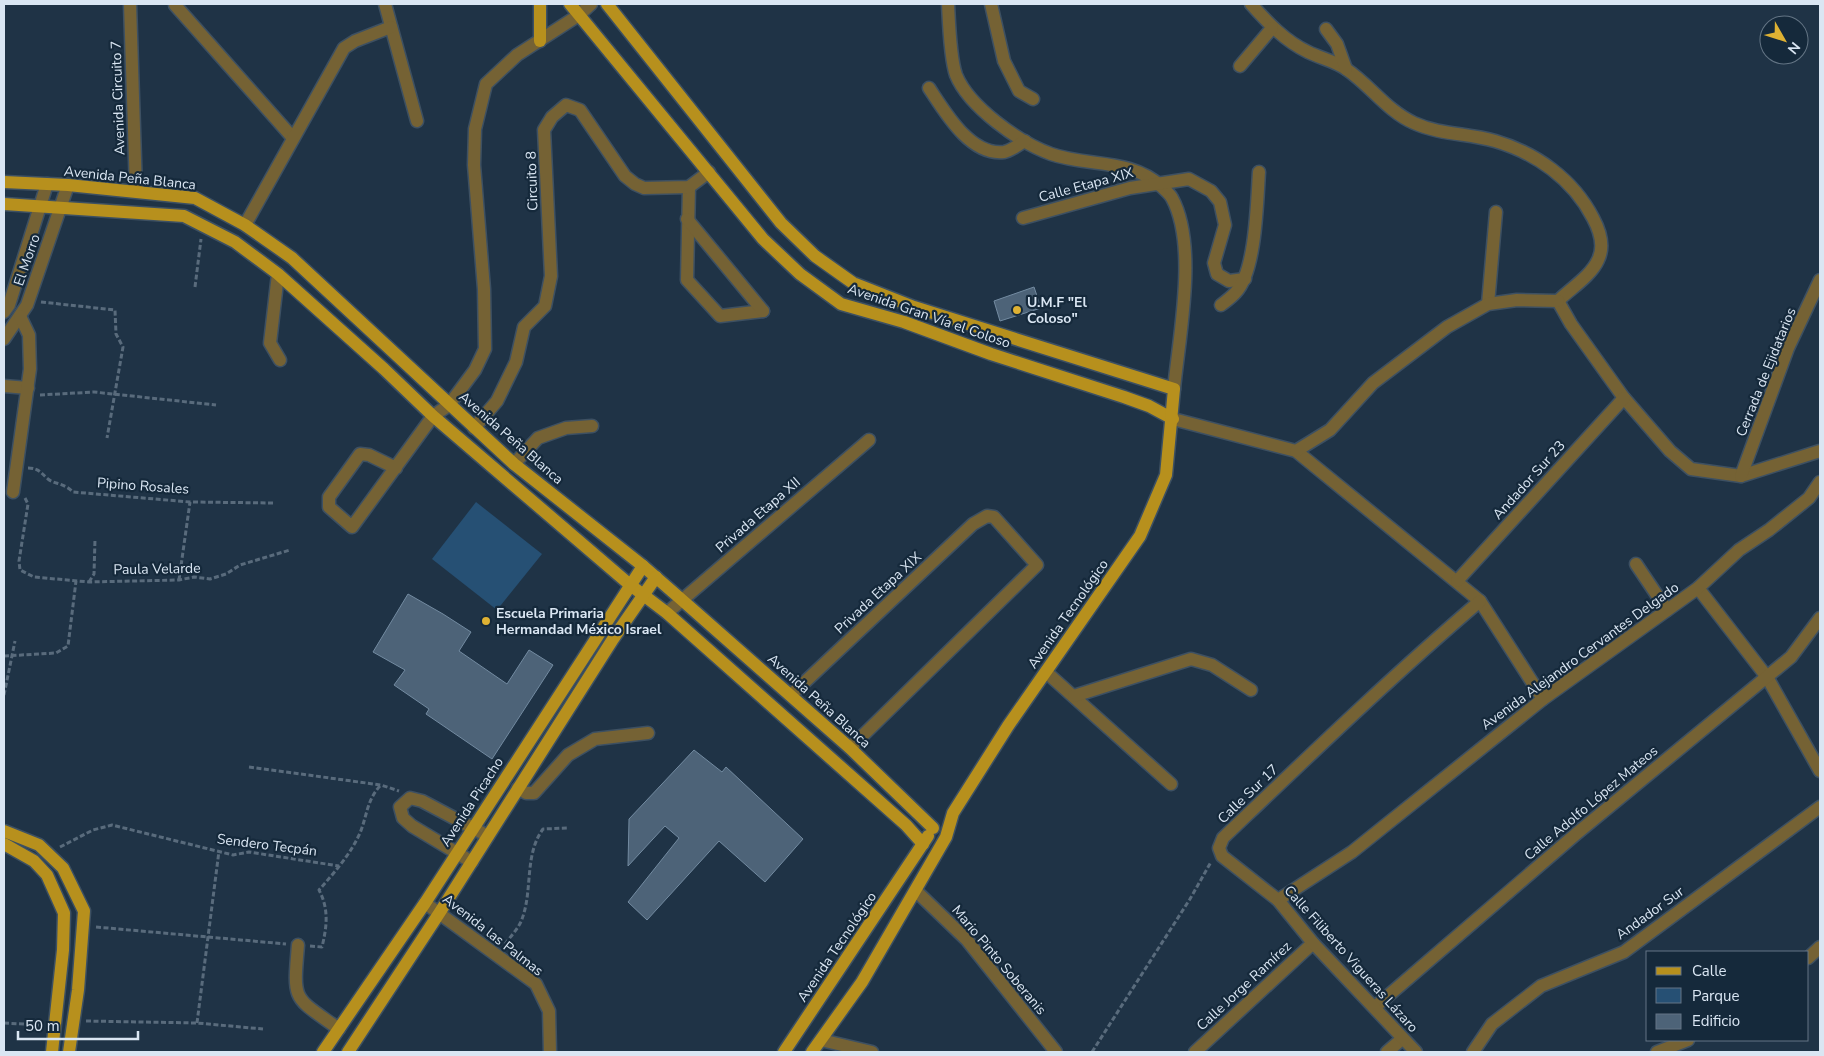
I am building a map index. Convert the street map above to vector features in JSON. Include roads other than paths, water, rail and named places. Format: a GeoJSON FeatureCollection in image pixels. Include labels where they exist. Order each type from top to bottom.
{"type":"FeatureCollection","features":[{"type":"Feature","properties":{"kind":"main road"},"geometry":{"type":"LineString","coordinates":[[540,4],[540,41]]}},
{"type":"Feature","properties":{"kind":"main road","name":"Avenida Gran Vía el Coloso"},"geometry":{"type":"LineString","coordinates":[[570,4],[770,245],[800,274],[841,304],[904,322],[991,354],[1124,397],[1149,406],[1173,419]]}},
{"type":"Feature","properties":{"kind":"main road","name":"Avenida Gran Vía el Coloso"},"geometry":{"type":"LineString","coordinates":[[607,4],[781,223],[815,256],[853,283],[914,307],[1174,389]]}},
{"type":"Feature","properties":{"kind":"main road","name":"Avenida Peña Blanca"},"geometry":{"type":"LineString","coordinates":[[4,182],[68,185],[195,198],[245,225],[292,258],[514,464],[643,566],[850,748],[934,828]]}},
{"type":"Feature","properties":{"kind":"main road"},"geometry":{"type":"LineString","coordinates":[[4,204],[184,216],[235,242],[278,274],[384,369],[433,416],[629,584],[667,613],[906,825],[923,844]]}},
{"type":"Feature","properties":{"kind":"main road","name":"Avenida Tecnológico"},"geometry":{"type":"LineString","coordinates":[[812,1052],[862,982],[946,837],[953,813],[1008,726],[1140,536],[1166,476],[1173,419],[1174,389]]}},
{"type":"Feature","properties":{"kind":"main road","name":"Avenida Picacho"},"geometry":{"type":"LineString","coordinates":[[323,1052],[474,828],[629,584],[643,566]]}},
{"type":"Feature","properties":{"kind":"main road"},"geometry":{"type":"LineString","coordinates":[[348,1052],[472,862],[612,639],[656,578]]}},
{"type":"Feature","properties":{"kind":"main road","name":"Avenida Tecnológico"},"geometry":{"type":"LineString","coordinates":[[784,1052],[934,828],[953,813]]}},
{"type":"Feature","properties":{"kind":"main road"},"geometry":{"type":"LineString","coordinates":[[4,830],[39,845],[62,868],[84,911],[78,990],[69,1052]]}},
{"type":"Feature","properties":{"kind":"main road"},"geometry":{"type":"LineString","coordinates":[[4,844],[34,861],[47,876],[64,913],[64,950],[52,1052]]}},
{"type":"Feature","properties":{"kind":"street","name":"Avenida Circuito 7"},"geometry":{"type":"LineString","coordinates":[[130,4],[136,191]]}},
{"type":"Feature","properties":{"kind":"street"},"geometry":{"type":"LineString","coordinates":[[385,4],[417,121]]}},
{"type":"Feature","properties":{"kind":"street"},"geometry":{"type":"LineString","coordinates":[[396,468],[369,455],[360,454],[329,497],[328,507],[352,528],[396,468],[433,416],[449,405],[475,370],[485,349],[484,290],[474,165],[475,129],[486,84],[517,55],[540,41],[591,4]]}},
{"type":"Feature","properties":{"kind":"street"},"geometry":{"type":"LineString","coordinates":[[948,4],[956,76],[977,105],[1004,130],[1051,154],[1124,166],[1158,183],[1172,197],[1184,232],[1184,305],[1174,389]]}},
{"type":"Feature","properties":{"kind":"street"},"geometry":{"type":"LineString","coordinates":[[991,4],[1004,61],[1019,92],[1033,99]]}},
{"type":"Feature","properties":{"kind":"street"},"geometry":{"type":"LineString","coordinates":[[1251,4],[1272,28],[1307,52],[1346,68],[1388,105],[1413,123],[1444,133],[1493,140],[1521,149],[1570,184],[1588,208],[1600,231],[1602,248],[1598,261],[1558,301],[1517,300],[1488,304],[1447,327],[1373,383],[1330,430],[1296,451]]}},
{"type":"Feature","properties":{"kind":"street"},"geometry":{"type":"LineString","coordinates":[[175,5],[293,138]]}},
{"type":"Feature","properties":{"kind":"street"},"geometry":{"type":"LineString","coordinates":[[245,225],[344,48],[355,41],[392,27]]}},
{"type":"Feature","properties":{"kind":"street"},"geometry":{"type":"LineString","coordinates":[[1240,66],[1272,28]]}},
{"type":"Feature","properties":{"kind":"street"},"geometry":{"type":"LineString","coordinates":[[1326,29],[1337,44],[1346,68]]}},
{"type":"Feature","properties":{"kind":"street"},"geometry":{"type":"LineString","coordinates":[[929,88],[958,130],[973,142],[989,149],[1005,152],[1025,141]]}},
{"type":"Feature","properties":{"kind":"street","name":"Circuito 8"},"geometry":{"type":"LineString","coordinates":[[474,428],[497,401],[516,362],[524,327],[545,306],[551,276],[544,130],[552,117],[566,105],[580,110],[626,176],[635,184],[644,188],[688,187]]}},
{"type":"Feature","properties":{"kind":"street"},"geometry":{"type":"LineString","coordinates":[[687,219],[763,310],[720,316],[688,280],[687,219],[688,187],[709,172]]}},
{"type":"Feature","properties":{"kind":"street"},"geometry":{"type":"LineString","coordinates":[[1221,305],[1237,292],[1245,279],[1256,228],[1259,172]]}},
{"type":"Feature","properties":{"kind":"street","name":"Calle Etapa XIX"},"geometry":{"type":"LineString","coordinates":[[1023,218],[1158,183],[1189,179],[1211,191],[1220,202],[1225,225],[1214,262],[1217,274],[1229,281],[1245,279]]}},
{"type":"Feature","properties":{"kind":"street","name":"El Morro"},"geometry":{"type":"LineString","coordinates":[[4,312],[9,305],[47,184]]}},
{"type":"Feature","properties":{"kind":"street","name":"El Morro"},"geometry":{"type":"LineString","coordinates":[[4,339],[29,300],[68,185]]}},
{"type":"Feature","properties":{"kind":"street"},"geometry":{"type":"LineString","coordinates":[[1488,304],[1496,212]]}},
{"type":"Feature","properties":{"kind":"street"},"geometry":{"type":"LineString","coordinates":[[278,274],[270,343],[280,360]]}},
{"type":"Feature","properties":{"kind":"street","name":"Cerrada de Ejidatarios"},"geometry":{"type":"LineString","coordinates":[[1741,476],[1788,348],[1820,280]]}},
{"type":"Feature","properties":{"kind":"street"},"geometry":{"type":"LineString","coordinates":[[1558,301],[1571,324],[1624,398],[1670,451],[1691,469],[1741,476],[1820,451]]}},
{"type":"Feature","properties":{"kind":"street"},"geometry":{"type":"LineString","coordinates":[[13,492],[30,369],[29,335],[20,316]]}},
{"type":"Feature","properties":{"kind":"street"},"geometry":{"type":"LineString","coordinates":[[4,386],[27,392]]}},
{"type":"Feature","properties":{"kind":"street","name":"Andador Sur 23"},"geometry":{"type":"LineString","coordinates":[[1457,581],[1624,398]]}},
{"type":"Feature","properties":{"kind":"street","name":"Avenida Gran Vía el Coloso"},"geometry":{"type":"LineString","coordinates":[[1173,419],[1296,451],[1480,601],[1543,698]]}},
{"type":"Feature","properties":{"kind":"street"},"geometry":{"type":"LineString","coordinates":[[514,464],[538,438],[566,428],[592,426]]}},
{"type":"Feature","properties":{"kind":"street","name":"Privada Etapa XII"},"geometry":{"type":"LineString","coordinates":[[667,613],[869,440]]}},
{"type":"Feature","properties":{"kind":"street","name":"Avenida Alejandro Cervantes Delgado"},"geometry":{"type":"LineString","coordinates":[[1278,900],[1352,852],[1543,698],[1698,588],[1739,550],[1769,530],[1809,498],[1820,482]]}},
{"type":"Feature","properties":{"kind":"street","name":"Privada Etapa XIX"},"geometry":{"type":"LineString","coordinates":[[791,695],[973,524],[987,516],[994,518],[1037,565],[850,748]]}},
{"type":"Feature","properties":{"kind":"street"},"geometry":{"type":"LineString","coordinates":[[1636,564],[1667,610]]}},
{"type":"Feature","properties":{"kind":"street"},"geometry":{"type":"LineString","coordinates":[[1698,588],[1767,676],[1820,771]]}},
{"type":"Feature","properties":{"kind":"street","name":"Calle Sur 17"},"geometry":{"type":"LineString","coordinates":[[1219,848],[1223,838],[1420,652],[1480,601]]}},
{"type":"Feature","properties":{"kind":"street","name":"Calle Adolfo López Mateos"},"geometry":{"type":"LineString","coordinates":[[1375,1007],[1576,834],[1791,657],[1820,618]]}},
{"type":"Feature","properties":{"kind":"street"},"geometry":{"type":"LineString","coordinates":[[1074,696],[1191,659],[1212,665],[1251,690]]}},
{"type":"Feature","properties":{"kind":"street"},"geometry":{"type":"LineString","coordinates":[[1046,672],[1171,784]]}},
{"type":"Feature","properties":{"kind":"street"},"geometry":{"type":"LineString","coordinates":[[518,788],[526,793],[534,793],[568,755],[594,739],[648,732]]}},
{"type":"Feature","properties":{"kind":"street"},"geometry":{"type":"LineString","coordinates":[[472,862],[403,818],[400,807],[410,798],[422,801],[488,836]]}},
{"type":"Feature","properties":{"kind":"street","name":"Andador Sur"},"geometry":{"type":"LineString","coordinates":[[1473,1052],[1492,1024],[1541,986],[1624,952],[1820,807]]}},
{"type":"Feature","properties":{"kind":"street","name":"Avenida Peña Blanca"},"geometry":{"type":"LineString","coordinates":[[934,828],[946,837]]}},
{"type":"Feature","properties":{"kind":"street"},"geometry":{"type":"LineString","coordinates":[[923,844],[936,852]]}},
{"type":"Feature","properties":{"kind":"street","name":"Calle Filiberto Vigueras Lázaro"},"geometry":{"type":"LineString","coordinates":[[1219,848],[1222,856],[1278,900],[1313,943],[1416,1052]]}},
{"type":"Feature","properties":{"kind":"street","name":"Mario Pinto Soberanis"},"geometry":{"type":"LineString","coordinates":[[916,891],[967,940],[1056,1052]]}},
{"type":"Feature","properties":{"kind":"street","name":"Avenida las Palmas"},"geometry":{"type":"LineString","coordinates":[[425,902],[536,984],[549,1011],[550,1052]]}},
{"type":"Feature","properties":{"kind":"street","name":"Calle Jorge Ramírez"},"geometry":{"type":"LineString","coordinates":[[1195,1052],[1313,943]]}},
{"type":"Feature","properties":{"kind":"street"},"geometry":{"type":"LineString","coordinates":[[298,945],[294,988],[301,1002],[339,1029]]}},
{"type":"Feature","properties":{"kind":"street"},"geometry":{"type":"LineString","coordinates":[[1809,957],[1820,947]]}},
{"type":"Feature","properties":{"kind":"street"},"geometry":{"type":"LineString","coordinates":[[1387,1052],[1402,1039]]}},
{"type":"Feature","properties":{"kind":"street"},"geometry":{"type":"LineString","coordinates":[[820,1040],[872,1052]]}},
{"type":"Feature","properties":{"kind":"street"},"geometry":{"type":"LineString","coordinates":[[1657,1052],[1685,1041]]}},
{"type":"Feature","properties":{"kind":"place","name":"U.M.F \"El Coloso\""},"geometry":{"type":"Point","coordinates":[1017,310]}},
{"type":"Feature","properties":{"kind":"place","name":"Escuela Primaria Hermandad México Israel"},"geometry":{"type":"Point","coordinates":[486,621]}}]}
